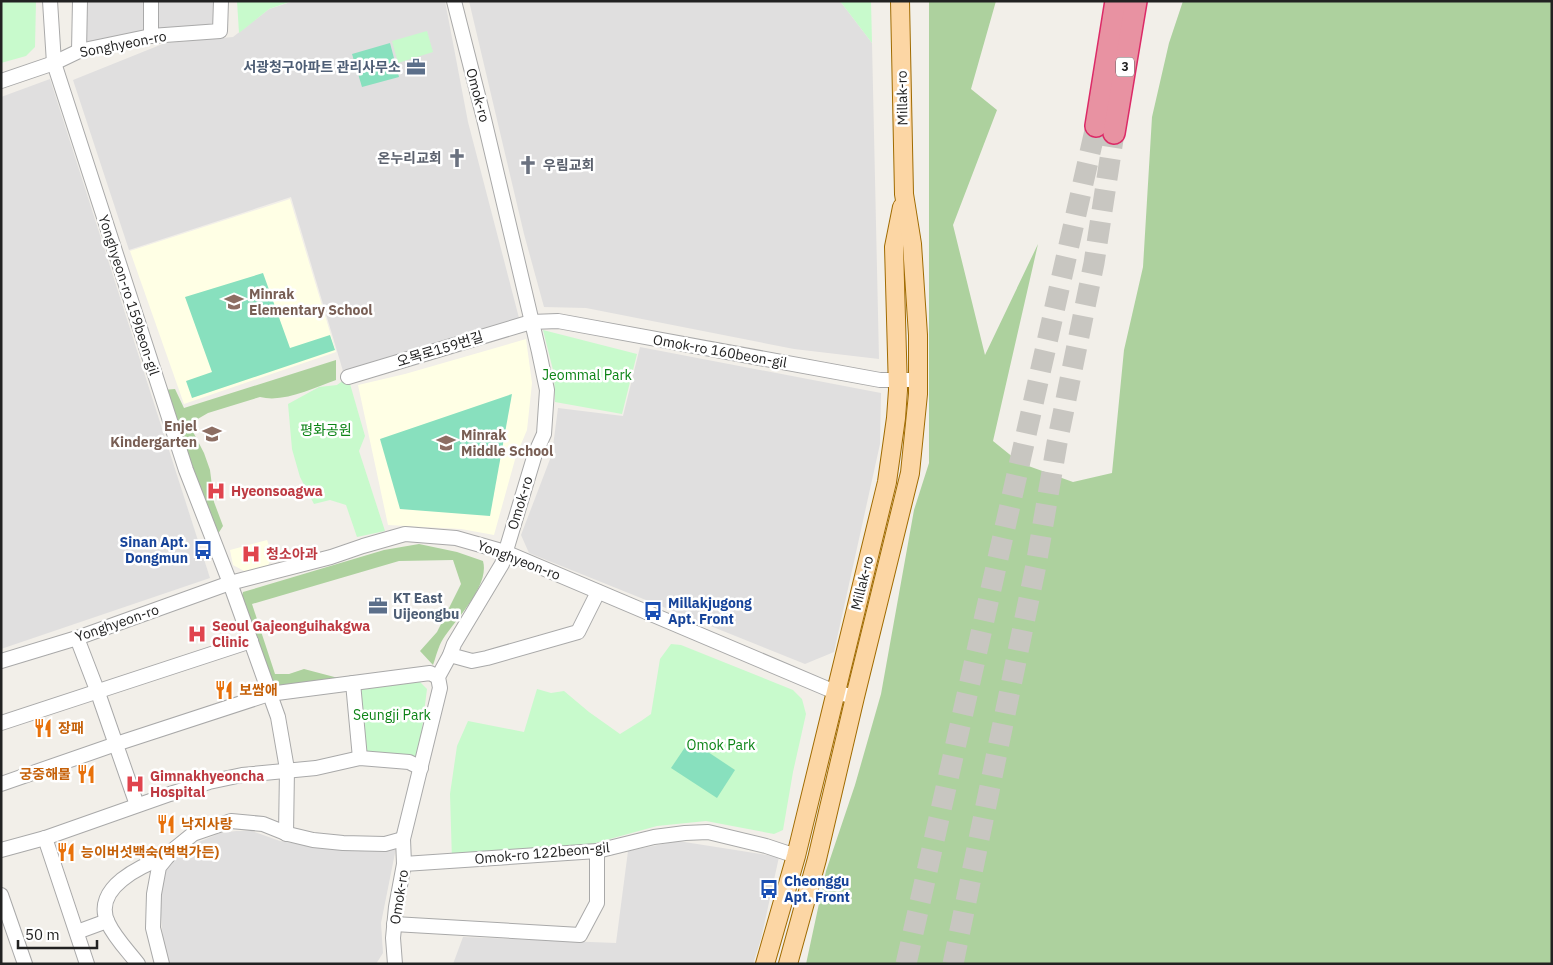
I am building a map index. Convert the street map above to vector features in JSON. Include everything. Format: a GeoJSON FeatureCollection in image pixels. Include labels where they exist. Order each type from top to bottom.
{"type":"FeatureCollection","features":[{"type":"Feature","properties":{"kind":"highway","name":"3"},"geometry":{"type":"LineString","coordinates":[[1116,1],[1105,130],[1136,1]]}},
{"type":"Feature","properties":{"kind":"main road","name":"Millak-ro"},"geometry":{"type":"LineString","coordinates":[[788,964],[817,859],[910,473],[918,394],[918,335],[912,244],[904,194],[900,1]]}},
{"type":"Feature","properties":{"kind":"main road","name":"Millak-ro"},"geometry":{"type":"LineString","coordinates":[[765,964],[796,856],[887,482],[898,390],[894,247],[904,194]]}},
{"type":"Feature","properties":{"kind":"street","name":"Yonghyeon-ro 159beon-gil"},"geometry":{"type":"LineString","coordinates":[[50,1],[54,63],[186,470],[230,584],[281,727],[288,769],[286,834]]}},
{"type":"Feature","properties":{"kind":"street"},"geometry":{"type":"LineString","coordinates":[[79,51],[80,1]]}},
{"type":"Feature","properties":{"kind":"street"},"geometry":{"type":"LineString","coordinates":[[150,36],[152,1]]}},
{"type":"Feature","properties":{"kind":"street","name":"Songhyeon-ro"},"geometry":{"type":"LineString","coordinates":[[1,81],[54,63],[79,51],[150,36],[220,31],[221,1]]}},
{"type":"Feature","properties":{"kind":"street","name":"Omok-ro"},"geometry":{"type":"LineString","coordinates":[[395,964],[393,938],[404,864],[403,839],[440,688],[438,677],[454,644],[502,564],[535,454],[544,434],[547,390],[488,136],[454,1]]}},
{"type":"Feature","properties":{"kind":"street","name":"오목로159번길"},"geometry":{"type":"LineString","coordinates":[[348,377],[531,322]]}},
{"type":"Feature","properties":{"kind":"street","name":"Omok-ro 160beon-gil"},"geometry":{"type":"LineString","coordinates":[[531,322],[558,322],[880,380],[908,380]]}},
{"type":"Feature","properties":{"kind":"street","name":"Yonghyeon-ro"},"geometry":{"type":"LineString","coordinates":[[1,661],[77,638],[230,584],[331,557],[405,534],[456,538],[505,552],[835,692],[855,697]]}},
{"type":"Feature","properties":{"kind":"street"},"geometry":{"type":"LineString","coordinates":[[450,655],[472,660],[496,656],[578,632],[598,592]]}},
{"type":"Feature","properties":{"kind":"street"},"geometry":{"type":"LineString","coordinates":[[77,638],[137,805]]}},
{"type":"Feature","properties":{"kind":"street"},"geometry":{"type":"LineString","coordinates":[[1,723],[251,641]]}},
{"type":"Feature","properties":{"kind":"street"},"geometry":{"type":"LineString","coordinates":[[1,784],[269,694],[430,673],[438,677]]}},
{"type":"Feature","properties":{"kind":"street"},"geometry":{"type":"LineString","coordinates":[[353,683],[360,758]]}},
{"type":"Feature","properties":{"kind":"street"},"geometry":{"type":"LineString","coordinates":[[1,850],[45,838],[137,805],[209,782],[242,775],[288,769],[316,768],[360,758],[409,762],[421,768]]}},
{"type":"Feature","properties":{"kind":"street"},"geometry":{"type":"LineString","coordinates":[[162,964],[153,928],[154,894],[159,867],[172,851],[193,834],[232,822],[263,824],[286,834],[313,840],[343,843],[385,844],[403,839]]}},
{"type":"Feature","properties":{"kind":"street","name":"Omok-ro 122beon-gil"},"geometry":{"type":"LineString","coordinates":[[404,864],[597,851],[654,837],[708,832],[758,843],[796,856]]}},
{"type":"Feature","properties":{"kind":"street"},"geometry":{"type":"LineString","coordinates":[[45,838],[87,964]]}},
{"type":"Feature","properties":{"kind":"street"},"geometry":{"type":"LineString","coordinates":[[394,924],[580,935],[597,903],[597,851]]}},
{"type":"Feature","properties":{"kind":"street"},"geometry":{"type":"LineString","coordinates":[[138,964],[107,921],[105,902],[115,885],[134,871],[152,861],[168,856]]}},
{"type":"Feature","properties":{"kind":"street"},"geometry":{"type":"LineString","coordinates":[[1,895],[5,920],[25,964]]}},
{"type":"Feature","properties":{"kind":"street"},"geometry":{"type":"LineString","coordinates":[[77,932],[107,921]]}},
{"type":"Feature","properties":{"kind":"shaded area"},"geometry":{"type":"Polygon","coordinates":[[[80,1],[221,1],[220,31],[79,51],[80,1]]]}},
{"type":"Feature","properties":{"kind":"shaded area"},"geometry":{"type":"Polygon","coordinates":[[[294,1],[445,1],[468,122],[519,318],[343,371],[291,197],[129,250],[73,80],[165,43],[233,37],[269,9],[294,1]]]}},
{"type":"Feature","properties":{"kind":"shaded area"},"geometry":{"type":"Polygon","coordinates":[[[469,1],[840,1],[872,43],[879,359],[794,349],[586,308],[544,307],[524,234],[469,1]]]}},
{"type":"Feature","properties":{"kind":"shaded area"},"geometry":{"type":"Polygon","coordinates":[[[50,79],[210,578],[1,649],[1,97],[50,79]]]}},
{"type":"Feature","properties":{"kind":"shaded area","name":"Minrak Elementary School"},"geometry":{"type":"Polygon","coordinates":[[[290,199],[336,352],[184,404],[130,251],[290,199]]]}},
{"type":"Feature","properties":{"kind":"shaded area","name":"Minrak Middle School"},"geometry":{"type":"Polygon","coordinates":[[[526,339],[532,383],[527,430],[516,456],[494,535],[461,529],[388,525],[358,385],[405,374],[526,339]]]}},
{"type":"Feature","properties":{"kind":"shaded area"},"geometry":{"type":"Polygon","coordinates":[[[640,347],[881,393],[880,444],[834,652],[805,664],[529,553],[521,535],[552,454],[558,408],[623,416],[640,347]]]}},
{"type":"Feature","properties":{"kind":"shaded area","name":"청소아과"},"geometry":{"type":"Polygon","coordinates":[[[267,540],[273,557],[268,565],[246,572],[233,565],[230,550],[267,540]]]}},
{"type":"Feature","properties":{"kind":"shaded area"},"geometry":{"type":"Polygon","coordinates":[[[252,831],[280,841],[332,849],[384,851],[396,848],[381,923],[383,953],[376,964],[170,964],[163,942],[160,901],[164,871],[177,854],[194,844],[220,833],[252,831]]]}},
{"type":"Feature","properties":{"kind":"shaded area"},"geometry":{"type":"Polygon","coordinates":[[[678,841],[779,857],[761,939],[753,964],[453,964],[463,937],[616,943],[628,851],[678,841]]]}},
{"type":"Feature","properties":{"kind":"green space"},"geometry":{"type":"Polygon","coordinates":[[[1,1],[36,1],[35,47],[26,56],[1,63],[1,1]]]}},
{"type":"Feature","properties":{"kind":"green space"},"geometry":{"type":"Polygon","coordinates":[[[237,1],[292,1],[269,9],[239,33],[237,1]]]}},
{"type":"Feature","properties":{"kind":"green space"},"geometry":{"type":"Polygon","coordinates":[[[840,1],[871,1],[872,43],[840,1]]]}},
{"type":"Feature","properties":{"kind":"green space"},"geometry":{"type":"Polygon","coordinates":[[[929,1],[996,1],[971,89],[997,110],[953,225],[985,355],[1038,244],[993,441],[1020,463],[1073,482],[1112,473],[1124,350],[1143,267],[1152,117],[1169,43],[1183,1],[1552,1],[1552,964],[806,964],[826,871],[855,785],[881,694],[914,510],[929,463],[929,1]]]}},
{"type":"Feature","properties":{"kind":"green space"},"geometry":{"type":"Polygon","coordinates":[[[427,31],[433,52],[398,63],[392,41],[427,31]]]}},
{"type":"Feature","properties":{"kind":"green space"},"geometry":{"type":"Polygon","coordinates":[[[390,43],[399,77],[362,87],[352,54],[390,43]]]}},
{"type":"Feature","properties":{"kind":"green space"},"geometry":{"type":"Polygon","coordinates":[[[263,273],[290,348],[330,335],[335,350],[192,398],[186,381],[212,372],[185,297],[263,273]]]}},
{"type":"Feature","properties":{"kind":"green space","name":"Jeommal Park"},"geometry":{"type":"Polygon","coordinates":[[[543,330],[637,354],[622,414],[555,402],[554,374],[543,330]]]}},
{"type":"Feature","properties":{"kind":"green space"},"geometry":{"type":"Polygon","coordinates":[[[336,360],[336,380],[289,396],[279,398],[260,397],[208,413],[189,424],[204,453],[210,470],[214,502],[223,526],[216,537],[163,390],[175,389],[184,408],[336,360]]]}},
{"type":"Feature","properties":{"kind":"green space","name":"평화공원"},"geometry":{"type":"Polygon","coordinates":[[[348,377],[365,436],[359,451],[385,531],[357,537],[346,505],[330,500],[314,504],[300,477],[292,449],[288,404],[319,387],[337,385],[348,377]]]}},
{"type":"Feature","properties":{"kind":"green space"},"geometry":{"type":"Polygon","coordinates":[[[512,394],[490,516],[400,509],[380,439],[512,394]]]}},
{"type":"Feature","properties":{"kind":"green space"},"geometry":{"type":"Polygon","coordinates":[[[419,544],[457,552],[483,561],[482,581],[471,602],[443,639],[433,665],[420,651],[437,632],[461,584],[453,560],[399,561],[252,604],[275,674],[289,674],[304,669],[342,679],[282,688],[268,683],[240,602],[243,592],[384,550],[419,544]]]}},
{"type":"Feature","properties":{"kind":"green space","name":"Omok Park"},"geometry":{"type":"Polygon","coordinates":[[[671,644],[681,645],[793,690],[802,699],[806,714],[783,830],[774,834],[706,821],[657,826],[577,848],[452,861],[450,794],[457,746],[468,721],[524,732],[537,689],[551,693],[564,691],[620,734],[651,714],[660,659],[671,644]]]}},
{"type":"Feature","properties":{"kind":"green space","name":"Seungji Park"},"geometry":{"type":"Polygon","coordinates":[[[420,682],[427,689],[418,760],[365,754],[358,688],[420,682]]]}},
{"type":"Feature","properties":{"kind":"green space"},"geometry":{"type":"Polygon","coordinates":[[[690,740],[735,770],[717,798],[671,768],[690,740]]]}},
{"type":"Feature","properties":{"kind":"tunnel"},"geometry":{"type":"LineString","coordinates":[[906,964],[1096,126]]}},
{"type":"Feature","properties":{"kind":"tunnel"},"geometry":{"type":"LineString","coordinates":[[953,964],[1036,565],[1057,443],[1094,263],[1114,133]]}},
{"type":"Feature","properties":{"kind":"place","name":"서광청구아파트 관리사무소"},"geometry":{"type":"Point","coordinates":[416,67]}},
{"type":"Feature","properties":{"kind":"place","name":"온누리교회"},"geometry":{"type":"Point","coordinates":[457,158]}},
{"type":"Feature","properties":{"kind":"place","name":"우림교회"},"geometry":{"type":"Point","coordinates":[528,165]}},
{"type":"Feature","properties":{"kind":"place","name":"Minrak Elementary School"},"geometry":{"type":"Point","coordinates":[234,302]}},
{"type":"Feature","properties":{"kind":"place","name":"Enjel Kindergarten"},"geometry":{"type":"Point","coordinates":[212,434]}},
{"type":"Feature","properties":{"kind":"place","name":"Minrak Middle School"},"geometry":{"type":"Point","coordinates":[446,443]}},
{"type":"Feature","properties":{"kind":"place","name":"Hyeonsoagwa"},"geometry":{"type":"Point","coordinates":[216,491]}},
{"type":"Feature","properties":{"kind":"place","name":"Sinan Apt. Dongmun"},"geometry":{"type":"Point","coordinates":[203,550]}},
{"type":"Feature","properties":{"kind":"place","name":"청소아과"},"geometry":{"type":"Point","coordinates":[251,554]}},
{"type":"Feature","properties":{"kind":"place","name":"KT East Uijeongbu"},"geometry":{"type":"Point","coordinates":[378,606]}},
{"type":"Feature","properties":{"kind":"place","name":"Millakjugong Apt. Front"},"geometry":{"type":"Point","coordinates":[653,611]}},
{"type":"Feature","properties":{"kind":"place","name":"Seoul Gajeonguihakgwa Clinic"},"geometry":{"type":"Point","coordinates":[197,634]}},
{"type":"Feature","properties":{"kind":"place","name":"보쌈애"},"geometry":{"type":"Point","coordinates":[224,690]}},
{"type":"Feature","properties":{"kind":"place","name":"장패"},"geometry":{"type":"Point","coordinates":[43,728]}},
{"type":"Feature","properties":{"kind":"place","name":"궁중해물"},"geometry":{"type":"Point","coordinates":[86,774]}},
{"type":"Feature","properties":{"kind":"place","name":"Gimnakhyeoncha Hospital"},"geometry":{"type":"Point","coordinates":[135,784]}},
{"type":"Feature","properties":{"kind":"place","name":"낙지사랑"},"geometry":{"type":"Point","coordinates":[166,824]}},
{"type":"Feature","properties":{"kind":"place","name":"능이버섯백숙(벅벅가든)"},"geometry":{"type":"Point","coordinates":[66,852]}},
{"type":"Feature","properties":{"kind":"place","name":"Cheonggu Apt. Front"},"geometry":{"type":"Point","coordinates":[769,889]}}]}
